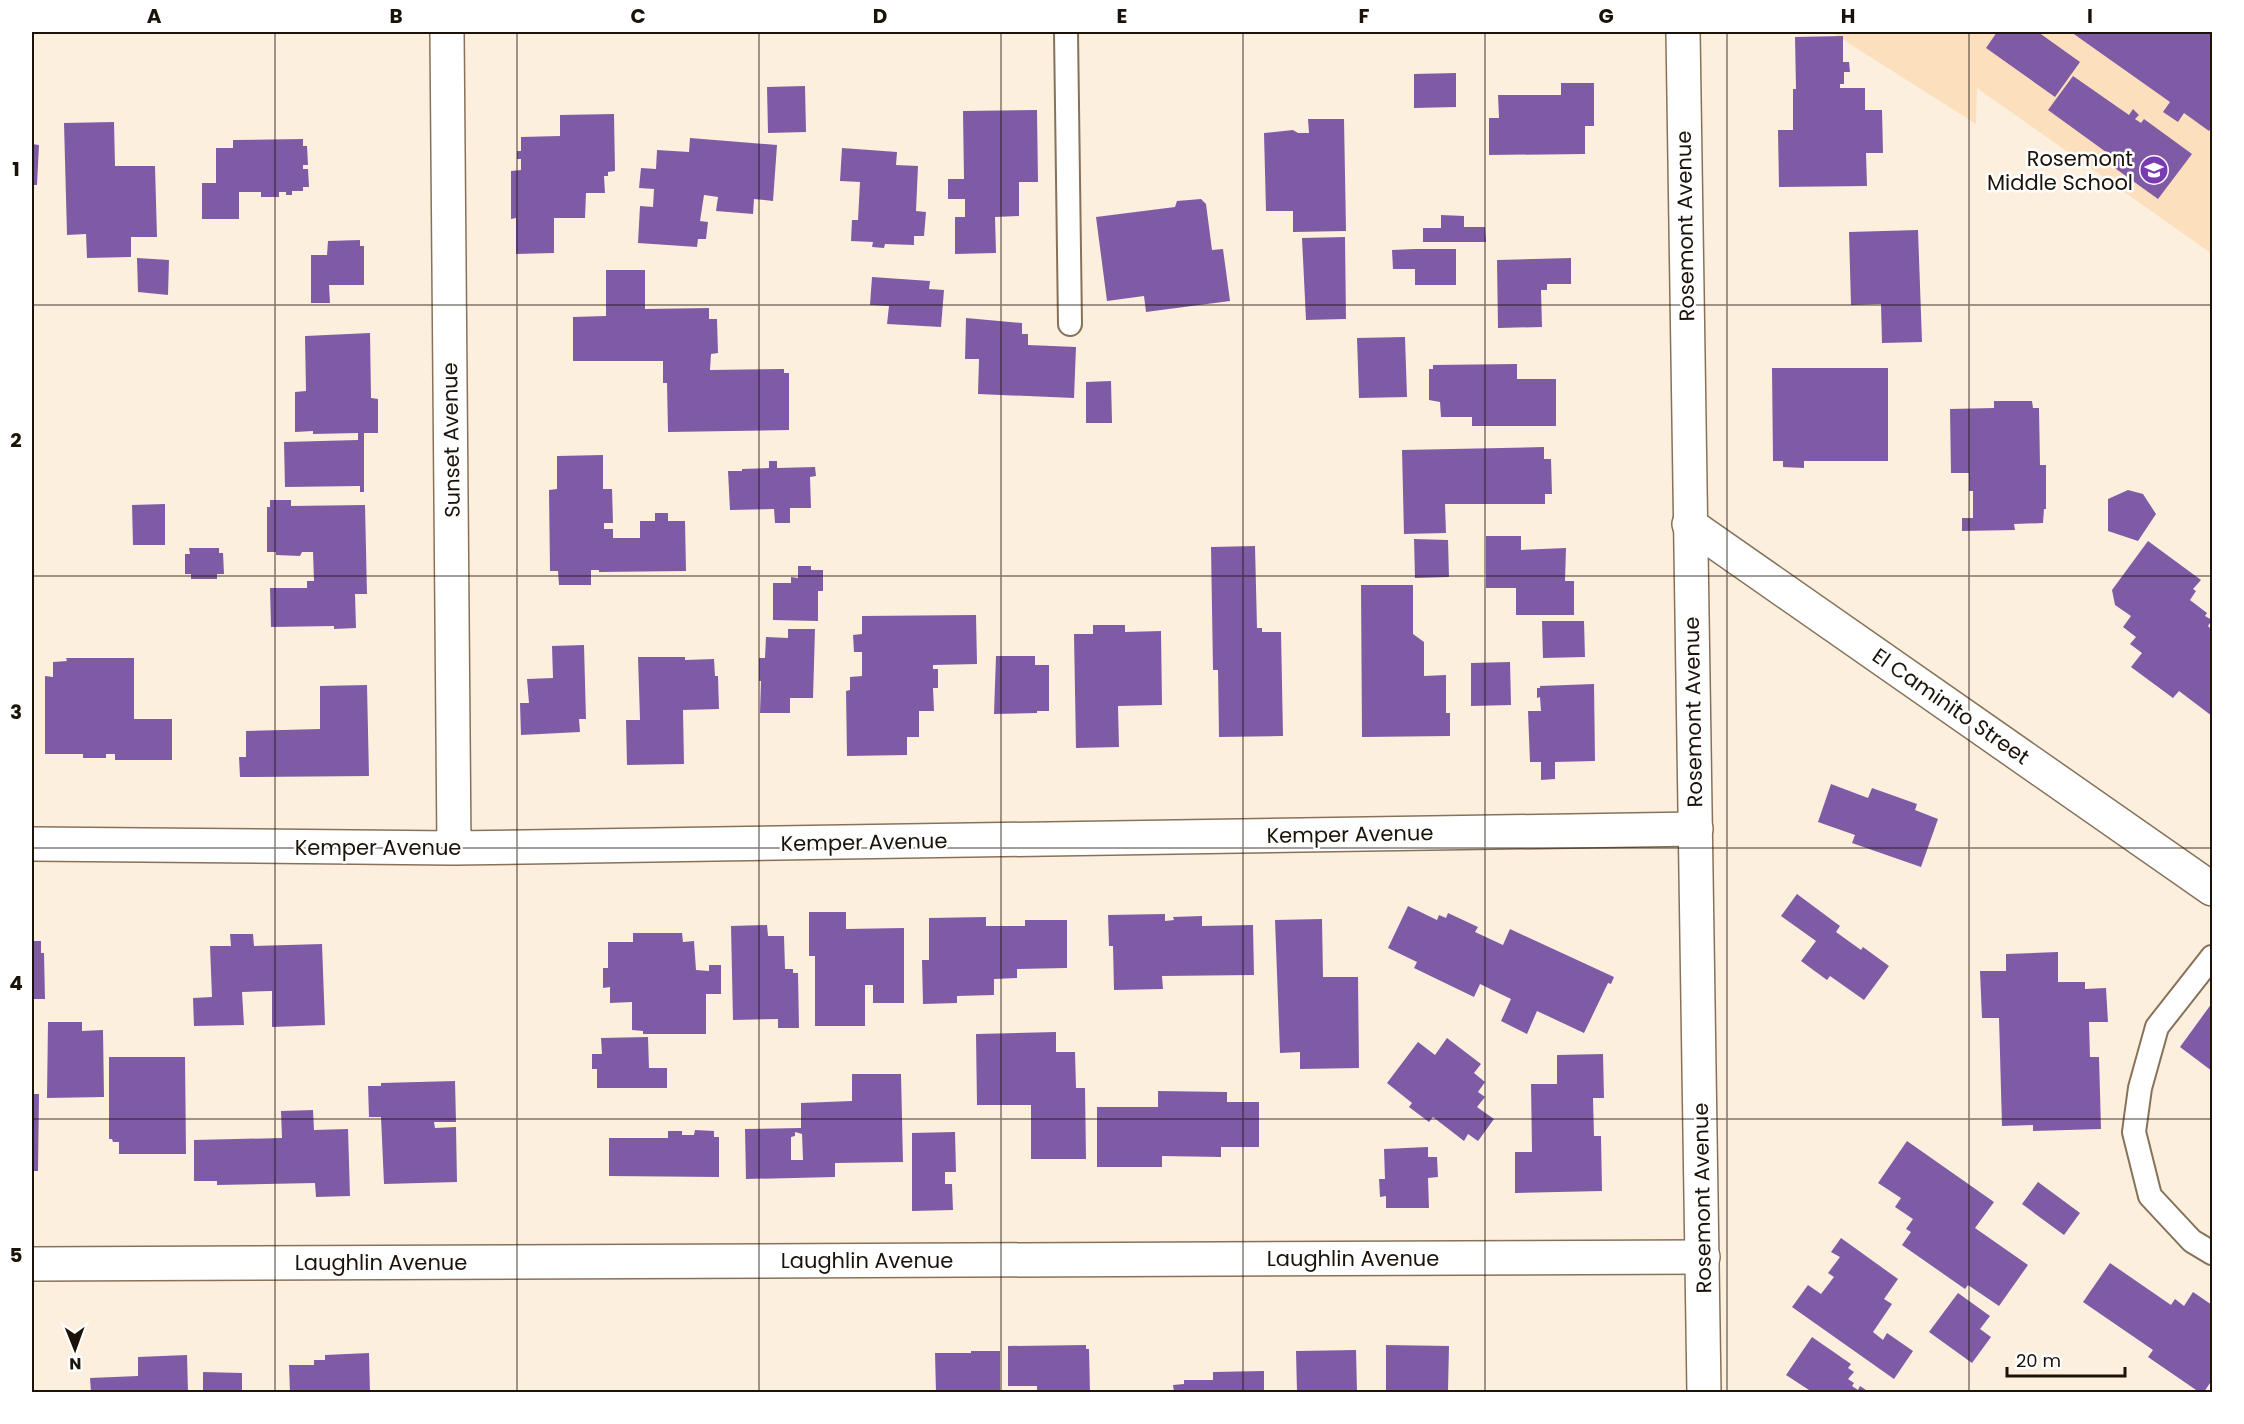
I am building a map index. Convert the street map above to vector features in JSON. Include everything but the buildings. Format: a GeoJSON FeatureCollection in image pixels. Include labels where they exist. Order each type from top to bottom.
{"type":"FeatureCollection","features":[{"type":"Feature","properties":{"kind":"street","name":"Sunset Avenue"},"geometry":{"type":"LineString","coordinates":[[447,32],[454,848]]}},
{"type":"Feature","properties":{"kind":"street","name":"Rosemont Avenue"},"geometry":{"type":"LineString","coordinates":[[1683,32],[1704,1392]]}},
{"type":"Feature","properties":{"kind":"street","name":"El Caminito Street"},"geometry":{"type":"LineString","coordinates":[[1689,524],[2212,889]]}},
{"type":"Feature","properties":{"kind":"street","name":"Kemper Avenue"},"geometry":{"type":"LineString","coordinates":[[32,844],[454,848],[1696,829]]}},
{"type":"Feature","properties":{"kind":"street","name":"Laughlin Avenue"},"geometry":{"type":"LineString","coordinates":[[32,1264],[1703,1257]]}},
{"type":"Feature","properties":{"kind":"lane"},"geometry":{"type":"LineString","coordinates":[[1066,32],[1070,324]]}},
{"type":"Feature","properties":{"kind":"lane"},"geometry":{"type":"LineString","coordinates":[[2212,957],[2157,1027],[2140,1088],[2134,1132],[2150,1196],[2192,1241],[2212,1253]]}},
{"type":"Feature","properties":{"kind":"shaded area","name":"Rosemont Middle School"},"geometry":{"type":"Polygon","coordinates":[[[1831,32],[2212,32],[2212,254],[1977,88],[1976,124],[1831,32]]]}},
{"type":"Feature","properties":{"kind":"place","name":"Rosemont Middle School"},"geometry":{"type":"Point","coordinates":[2154,170]}}]}
